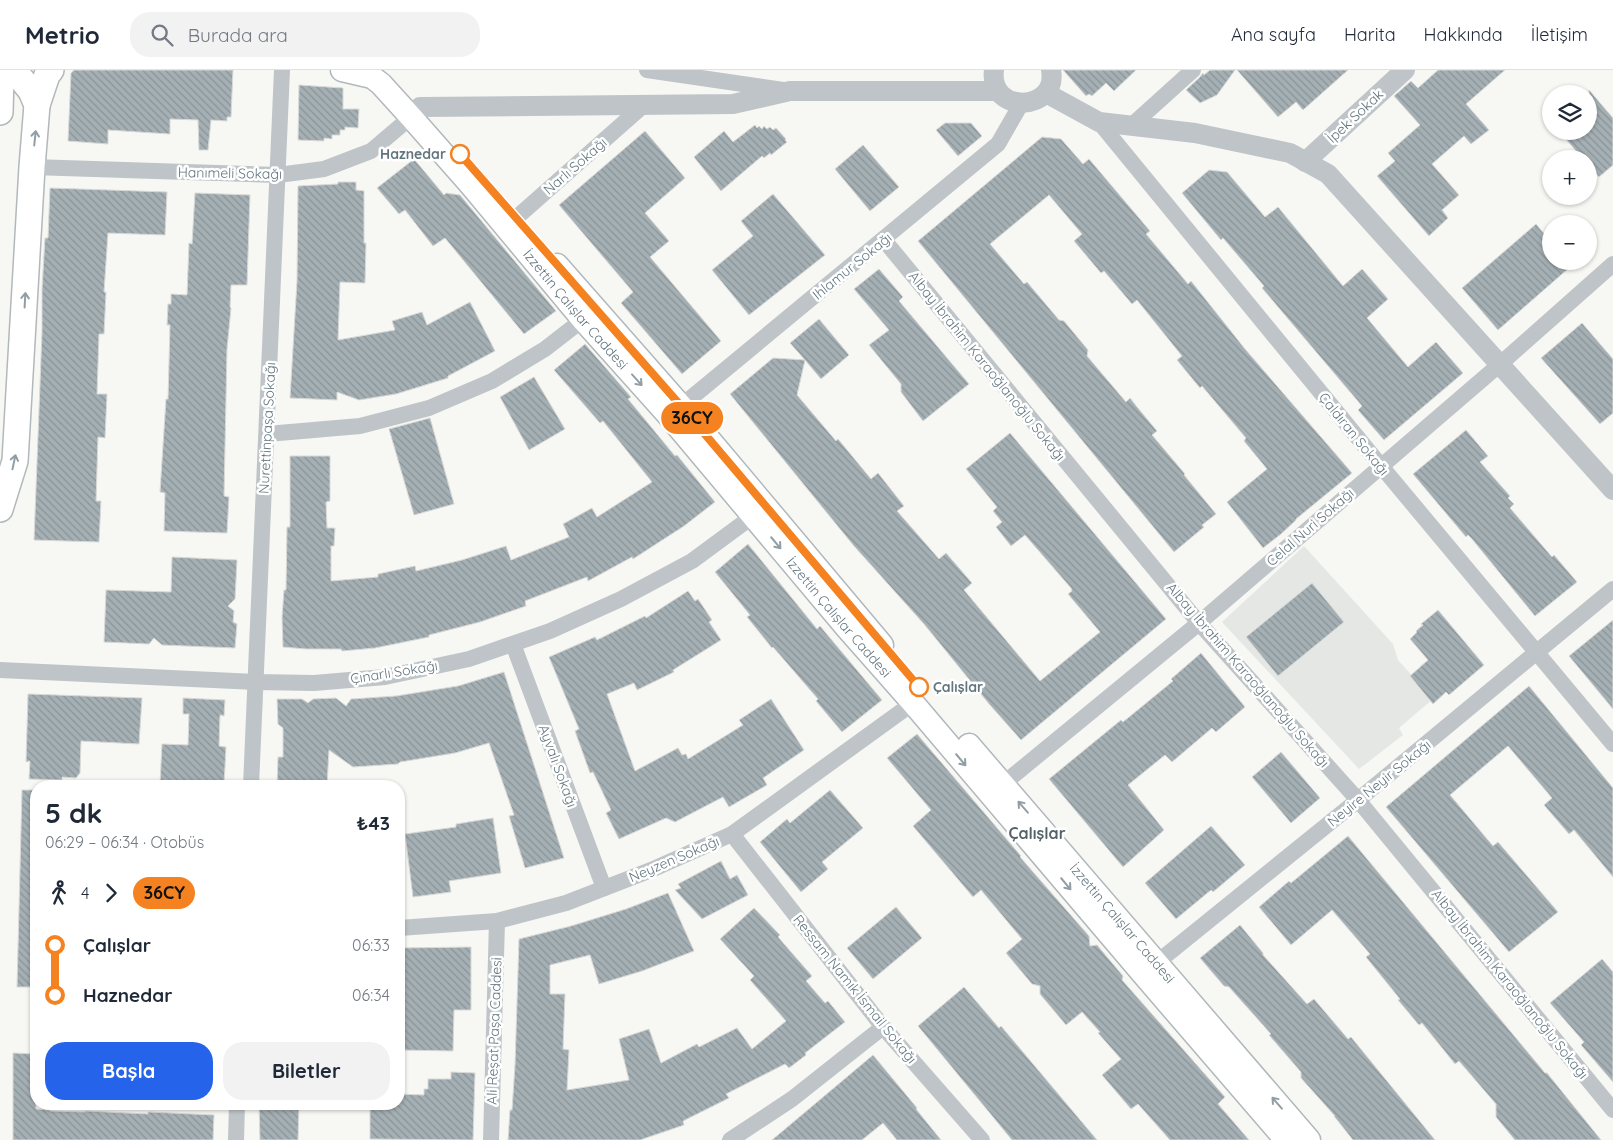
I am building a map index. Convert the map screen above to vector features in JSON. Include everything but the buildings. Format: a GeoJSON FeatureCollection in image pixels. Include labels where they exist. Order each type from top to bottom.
{"type":"FeatureCollection","features":[{"type":"Feature","properties":{"kind":"main road"},"geometry":{"type":"LineString","coordinates":[[0,509],[15,461],[37,105],[47,75],[51,70]]}},
{"type":"Feature","properties":{"kind":"main road"},"geometry":{"type":"LineString","coordinates":[[342,70],[372,77],[416,112]]}},
{"type":"Feature","properties":{"kind":"main road","name":"İzzettin Çalışlar Caddesi"},"geometry":{"type":"LineString","coordinates":[[386,70],[470,184],[512,224],[589,315],[883,646],[1002,784],[1286,1140]]}},
{"type":"Feature","properties":{"kind":"main road"},"geometry":{"type":"LineString","coordinates":[[0,112],[7,74],[32,91],[37,105]]}},
{"type":"Feature","properties":{"kind":"main road","name":"İzzettin Çalışlar Caddesi"},"geometry":{"type":"LineString","coordinates":[[675,411],[753,516],[846,627],[1150,968],[1308,1140]]}},
{"type":"Feature","properties":{"kind":"street","name":"Nurettinpaşa Sokağı"},"geometry":{"type":"LineString","coordinates":[[251,780],[282,70]]}},
{"type":"Feature","properties":{"kind":"street"},"geometry":{"type":"LineString","coordinates":[[647,70],[790,91],[998,91]]}},
{"type":"Feature","properties":{"kind":"street"},"geometry":{"type":"LineString","coordinates":[[994,70],[994,83],[998,91],[1005,98],[1022,104],[1039,99],[1046,92],[1050,84],[1052,70]]}},
{"type":"Feature","properties":{"kind":"street"},"geometry":{"type":"LineString","coordinates":[[1131,126],[1193,70]]}},
{"type":"Feature","properties":{"kind":"street","name":"İpek Sokak"},"geometry":{"type":"LineString","coordinates":[[1305,162],[1405,70]]}},
{"type":"Feature","properties":{"kind":"street"},"geometry":{"type":"LineString","coordinates":[[416,112],[645,104],[733,104],[790,91]]}},
{"type":"Feature","properties":{"kind":"street"},"geometry":{"type":"LineString","coordinates":[[1046,92],[1099,122],[1195,133],[1290,153],[1328,174],[1613,490]]}},
{"type":"Feature","properties":{"kind":"street","name":"Narlı Sokağı"},"geometry":{"type":"LineString","coordinates":[[512,224],[645,104]]}},
{"type":"Feature","properties":{"kind":"street","name":"Ihlamur Sokağı"},"geometry":{"type":"LineString","coordinates":[[675,411],[998,144],[1022,104]]}},
{"type":"Feature","properties":{"kind":"street","name":"Hanımeli Sokağı"},"geometry":{"type":"LineString","coordinates":[[32,167],[278,176],[324,169],[371,151],[416,112]]}},
{"type":"Feature","properties":{"kind":"street","name":"Çaldıran Sokağı"},"geometry":{"type":"LineString","coordinates":[[1099,122],[1381,466],[1613,744]]}},
{"type":"Feature","properties":{"kind":"street","name":"Albay İbrahim Karaoğlanoğlu Sokağı"},"geometry":{"type":"LineString","coordinates":[[884,240],[1199,623],[1358,800],[1613,1110]]}},
{"type":"Feature","properties":{"kind":"street","name":"Celal Nuri Sokağı"},"geometry":{"type":"LineString","coordinates":[[1002,784],[1199,623],[1499,365],[1613,264]]}},
{"type":"Feature","properties":{"kind":"street"},"geometry":{"type":"LineString","coordinates":[[267,434],[360,426],[429,408],[492,381],[545,349],[589,315]]}},
{"type":"Feature","properties":{"kind":"street","name":"Çınarlı Sokağı"},"geometry":{"type":"LineString","coordinates":[[0,670],[256,682],[314,683],[385,677],[469,659],[550,631],[621,599],[692,561],[753,516]]}},
{"type":"Feature","properties":{"kind":"street","name":"Neyire Neyir Sokağı"},"geometry":{"type":"LineString","coordinates":[[1150,968],[1358,800],[1613,589]]}},
{"type":"Feature","properties":{"kind":"street","name":"Ayvalı Sokağı"},"geometry":{"type":"LineString","coordinates":[[513,644],[604,888]]}},
{"type":"Feature","properties":{"kind":"street","name":"Neyzen Sokağı"},"geometry":{"type":"LineString","coordinates":[[405,928],[497,921],[566,903],[651,870],[732,834],[914,703]]}},
{"type":"Feature","properties":{"kind":"street","name":"Ressam Namık İsmail Sokağı"},"geometry":{"type":"LineString","coordinates":[[732,834],[883,1027],[982,1140]]}},
{"type":"Feature","properties":{"kind":"street","name":"Ali Reşat Paşa Caddesi"},"geometry":{"type":"LineString","coordinates":[[491,1140],[497,921]]}},
{"type":"Feature","properties":{"kind":"street"},"geometry":{"type":"LineString","coordinates":[[730,1140],[792,1099],[883,1027]]}},
{"type":"Feature","properties":{"kind":"street"},"geometry":{"type":"LineString","coordinates":[[236,1140],[237,1110]]}},
{"type":"Feature","properties":{"kind":"shaded area"},"geometry":{"type":"Polygon","coordinates":[[[1304,546],[1393,644],[1398,660],[1433,699],[1399,728],[1403,735],[1359,769],[1222,622],[1304,546]]]}},
{"type":"Feature","properties":{"kind":"bus line","name":"36CY"},"geometry":{"type":"LineString","coordinates":[[460,154],[681,406],[919,687]]}},
{"type":"Feature","properties":{"kind":"place","name":"Haznedar"},"geometry":{"type":"Point","coordinates":[460,154]}},
{"type":"Feature","properties":{"kind":"place","name":"Çalışlar"},"geometry":{"type":"Point","coordinates":[919,687]}},
{"type":"Feature","properties":{"kind":"district","name":"Çalışlar"},"geometry":{"type":"Point","coordinates":[1037,833]}}]}
